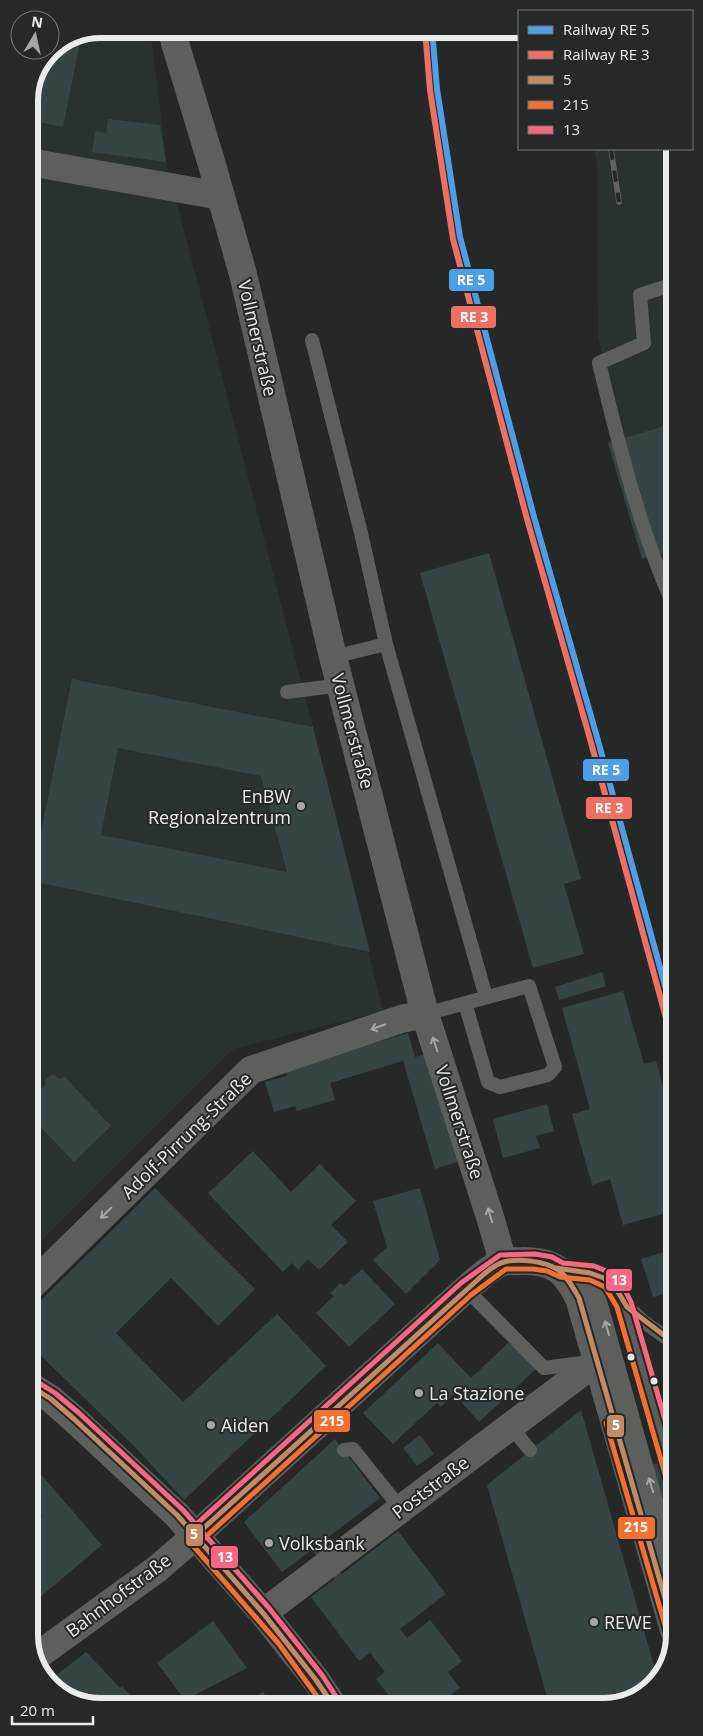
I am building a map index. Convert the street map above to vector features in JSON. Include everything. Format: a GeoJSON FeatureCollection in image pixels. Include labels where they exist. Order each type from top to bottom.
{"type":"FeatureCollection","features":[{"type":"Feature","properties":{"kind":"street","name":"Vollmerstraße"},"geometry":{"type":"LineString","coordinates":[[174,38],[222,196],[243,274],[333,657],[342,685],[425,1014],[492,1220],[503,1262]]}},
{"type":"Feature","properties":{"kind":"street"},"geometry":{"type":"LineString","coordinates":[[38,164],[222,196]]}},
{"type":"Feature","properties":{"kind":"street","name":"Adolf-Pirrung-Straße"},"geometry":{"type":"LineString","coordinates":[[38,1279],[251,1070],[401,1020],[425,1014]]}},
{"type":"Feature","properties":{"kind":"street"},"geometry":{"type":"LineString","coordinates":[[503,1262],[534,1261],[555,1267],[572,1285],[579,1298],[666,1602]]}},
{"type":"Feature","properties":{"kind":"street","name":"Bahnhofstraße"},"geometry":{"type":"LineString","coordinates":[[40,1653],[106,1604],[157,1569],[466,1289],[503,1262]]}},
{"type":"Feature","properties":{"kind":"street","name":"Poststraße"},"geometry":{"type":"LineString","coordinates":[[263,1613],[597,1361]]}},
{"type":"Feature","properties":{"kind":"street"},"geometry":{"type":"LineString","coordinates":[[38,1391],[51,1399],[74,1419],[178,1515],[263,1613],[316,1680],[328,1698]]}},
{"type":"Feature","properties":{"kind":"lane"},"geometry":{"type":"LineString","coordinates":[[666,287],[640,295],[644,343],[599,363],[613,422],[649,545],[666,587]]}},
{"type":"Feature","properties":{"kind":"lane"},"geometry":{"type":"LineString","coordinates":[[312,340],[361,533],[386,644],[486,997]]}},
{"type":"Feature","properties":{"kind":"lane"},"geometry":{"type":"LineString","coordinates":[[333,657],[386,644]]}},
{"type":"Feature","properties":{"kind":"lane"},"geometry":{"type":"LineString","coordinates":[[287,692],[342,685]]}},
{"type":"Feature","properties":{"kind":"lane"},"geometry":{"type":"LineString","coordinates":[[425,1014],[486,997],[529,986],[555,1067],[548,1075],[500,1087],[488,1082],[465,1003]]}},
{"type":"Feature","properties":{"kind":"lane"},"geometry":{"type":"LineString","coordinates":[[555,1267],[592,1273],[610,1281],[616,1288],[624,1304],[666,1451]]}},
{"type":"Feature","properties":{"kind":"lane"},"geometry":{"type":"LineString","coordinates":[[592,1273],[666,1537]]}},
{"type":"Feature","properties":{"kind":"lane"},"geometry":{"type":"LineString","coordinates":[[466,1289],[544,1368],[597,1361]]}},
{"type":"Feature","properties":{"kind":"lane"},"geometry":{"type":"LineString","coordinates":[[624,1304],[666,1338]]}},
{"type":"Feature","properties":{"kind":"lane"},"geometry":{"type":"LineString","coordinates":[[510,1426],[530,1450]]}},
{"type":"Feature","properties":{"kind":"lane"},"geometry":{"type":"LineString","coordinates":[[344,1450],[353,1448],[396,1513]]}},
{"type":"Feature","properties":{"kind":"shaded area"},"geometry":{"type":"Polygon","coordinates":[[[100,38],[151,38],[167,165],[313,727],[383,1011],[233,1049],[38,1244],[38,96],[42,76],[48,65],[52,60],[60,60],[60,52],[76,42],[100,38]]]}},
{"type":"Feature","properties":{"kind":"shaded area"},"geometry":{"type":"Polygon","coordinates":[[[594,150],[666,150],[666,599],[598,337],[597,163],[594,150]]]}},
{"type":"Feature","properties":{"kind":"building"},"geometry":{"type":"Polygon","coordinates":[[[80,41],[63,127],[38,122],[38,96],[42,76],[52,60],[60,60],[60,52],[80,41]]]}},
{"type":"Feature","properties":{"kind":"building"},"geometry":{"type":"Polygon","coordinates":[[[108,119],[160,125],[166,162],[92,152],[95,131],[106,133],[108,119]]]}},
{"type":"Feature","properties":{"kind":"building"},"geometry":{"type":"Polygon","coordinates":[[[666,426],[666,553],[642,559],[608,443],[666,426]]]}},
{"type":"Feature","properties":{"kind":"building"},"geometry":{"type":"Polygon","coordinates":[[[489,553],[581,879],[564,884],[584,954],[533,968],[420,573],[489,553]]]}},
{"type":"Feature","properties":{"kind":"building","name":"EnBW Regionalzentrum"},"geometry":{"type":"Polygon","coordinates":[[[72,679],[313,727],[370,952],[38,882],[38,847],[72,679]],[[118,748],[101,835],[287,872],[261,776],[118,748]]]}},
{"type":"Feature","properties":{"kind":"building"},"geometry":{"type":"Polygon","coordinates":[[[602,972],[606,986],[559,1000],[555,987],[602,972]]]}},
{"type":"Feature","properties":{"kind":"building"},"geometry":{"type":"Polygon","coordinates":[[[623,991],[644,1064],[656,1061],[666,1096],[666,1213],[623,1225],[610,1179],[592,1185],[572,1114],[590,1109],[562,1008],[623,991]]]}},
{"type":"Feature","properties":{"kind":"building"},"geometry":{"type":"Polygon","coordinates":[[[408,1033],[415,1057],[429,1053],[461,1161],[435,1169],[403,1061],[330,1083],[335,1100],[297,1111],[295,1106],[274,1112],[265,1082],[287,1076],[285,1069],[408,1033]]]}},
{"type":"Feature","properties":{"kind":"building"},"geometry":{"type":"Polygon","coordinates":[[[52,1074],[60,1079],[64,1076],[111,1126],[74,1162],[38,1124],[38,1092],[45,1085],[46,1079],[52,1074]]]}},
{"type":"Feature","properties":{"kind":"building"},"geometry":{"type":"Polygon","coordinates":[[[547,1104],[554,1131],[536,1136],[540,1148],[503,1158],[493,1119],[547,1104]]]}},
{"type":"Feature","properties":{"kind":"building"},"geometry":{"type":"Polygon","coordinates":[[[253,1151],[291,1192],[320,1164],[356,1201],[331,1225],[348,1242],[319,1270],[308,1259],[298,1270],[292,1263],[283,1272],[208,1193],[253,1151]]]}},
{"type":"Feature","properties":{"kind":"building"},"geometry":{"type":"Polygon","coordinates":[[[155,1188],[255,1289],[218,1326],[171,1278],[116,1333],[183,1402],[277,1314],[326,1366],[184,1500],[135,1447],[38,1353],[38,1303],[155,1188]]]}},
{"type":"Feature","properties":{"kind":"building"},"geometry":{"type":"Polygon","coordinates":[[[420,1188],[440,1260],[406,1294],[373,1260],[387,1247],[373,1201],[420,1188]]]}},
{"type":"Feature","properties":{"kind":"building"},"geometry":{"type":"Polygon","coordinates":[[[666,1251],[666,1293],[653,1297],[641,1259],[666,1251]]]}},
{"type":"Feature","properties":{"kind":"building"},"geometry":{"type":"Polygon","coordinates":[[[362,1269],[395,1304],[349,1347],[316,1313],[334,1296],[330,1293],[340,1283],[344,1286],[362,1269]]]}},
{"type":"Feature","properties":{"kind":"building","name":"La Stazione"},"geometry":{"type":"Polygon","coordinates":[[[511,1340],[537,1368],[479,1422],[462,1403],[468,1398],[459,1389],[441,1407],[437,1403],[393,1444],[363,1413],[438,1343],[471,1378],[511,1340]]]}},
{"type":"Feature","properties":{"kind":"building"},"geometry":{"type":"Polygon","coordinates":[[[581,1410],[655,1670],[638,1688],[611,1698],[547,1698],[487,1485],[581,1410]]]}},
{"type":"Feature","properties":{"kind":"building"},"geometry":{"type":"Polygon","coordinates":[[[420,1435],[434,1454],[417,1466],[403,1448],[420,1435]]]}},
{"type":"Feature","properties":{"kind":"building"},"geometry":{"type":"Polygon","coordinates":[[[335,1439],[380,1498],[319,1544],[342,1574],[398,1531],[446,1594],[400,1629],[407,1638],[430,1620],[462,1661],[448,1672],[460,1688],[446,1698],[391,1698],[376,1679],[385,1672],[370,1653],[359,1661],[311,1597],[335,1579],[312,1550],[282,1572],[244,1522],[335,1439]]]}},
{"type":"Feature","properties":{"kind":"building"},"geometry":{"type":"Polygon","coordinates":[[[666,1461],[666,1565],[640,1468],[666,1461]]]}},
{"type":"Feature","properties":{"kind":"building"},"geometry":{"type":"Polygon","coordinates":[[[38,1471],[102,1545],[38,1599],[38,1520],[42,1516],[38,1511],[38,1471]]]}},
{"type":"Feature","properties":{"kind":"building"},"geometry":{"type":"Polygon","coordinates":[[[213,1621],[247,1668],[189,1698],[183,1698],[157,1663],[213,1621]]]}},
{"type":"Feature","properties":{"kind":"building"},"geometry":{"type":"Polygon","coordinates":[[[86,1652],[120,1688],[122,1686],[133,1698],[96,1698],[80,1695],[62,1686],[53,1677],[86,1652]]]}},
{"type":"Feature","properties":{"kind":"building"},"geometry":{"type":"Polygon","coordinates":[[[263,1692],[267,1698],[254,1698],[263,1692]]]}},
{"type":"Feature","properties":{"kind":"railway"},"geometry":{"type":"LineString","coordinates":[[611,150],[619,202]]}},
{"type":"Feature","properties":{"kind":"transit line"},"geometry":{"type":"LineString","coordinates":[[426,38],[430,90],[453,239],[527,519],[590,739],[666,1018]]}},
{"type":"Feature","properties":{"kind":"transit line"},"geometry":{"type":"LineString","coordinates":[[433,38],[437,89],[460,237],[534,517],[666,989]]}},
{"type":"Feature","properties":{"kind":"transit line","name":"13"},"geometry":{"type":"LineString","coordinates":[[190,1530],[461,1283],[500,1255],[535,1254],[552,1257],[563,1263],[594,1266],[614,1274],[622,1284],[631,1302],[666,1423]]}},
{"type":"Feature","properties":{"kind":"transit line","name":"5"},"geometry":{"type":"LineString","coordinates":[[195,1536],[489,1270],[498,1264],[510,1261],[539,1262],[553,1267],[562,1273],[579,1298],[666,1602]]}},
{"type":"Feature","properties":{"kind":"transit line","name":"5"},"geometry":{"type":"LineString","coordinates":[[556,1268],[590,1273],[604,1278],[615,1287],[627,1307],[666,1337]]}},
{"type":"Feature","properties":{"kind":"transit line","name":"215"},"geometry":{"type":"LineString","coordinates":[[200,1542],[471,1295],[506,1269],[547,1271],[560,1277],[590,1280],[605,1287],[617,1307],[666,1478]]}},
{"type":"Feature","properties":{"kind":"transit line","name":"13"},"geometry":{"type":"LineString","coordinates":[[38,1382],[55,1393],[79,1413],[183,1510],[269,1608],[322,1675],[337,1698]]}},
{"type":"Feature","properties":{"kind":"transit line","name":"5"},"geometry":{"type":"LineString","coordinates":[[38,1391],[51,1399],[74,1419],[177,1515],[263,1613],[328,1698]]}},
{"type":"Feature","properties":{"kind":"transit line","name":"215"},"geometry":{"type":"LineString","coordinates":[[606,1423],[666,1629]]}},
{"type":"Feature","properties":{"kind":"transit line","name":"215"},"geometry":{"type":"LineString","coordinates":[[189,1541],[279,1644],[318,1698]]}},
{"type":"Feature","properties":{"kind":"place","name":"EnBW Regionalzentrum"},"geometry":{"type":"Point","coordinates":[301,806]}},
{"type":"Feature","properties":{"kind":"place","name":"La Stazione"},"geometry":{"type":"Point","coordinates":[419,1393]}},
{"type":"Feature","properties":{"kind":"place","name":"Aiden"},"geometry":{"type":"Point","coordinates":[211,1425]}},
{"type":"Feature","properties":{"kind":"place","name":"Volksbank"},"geometry":{"type":"Point","coordinates":[269,1543]}},
{"type":"Feature","properties":{"kind":"place","name":"REWE"},"geometry":{"type":"Point","coordinates":[594,1622]}}]}
